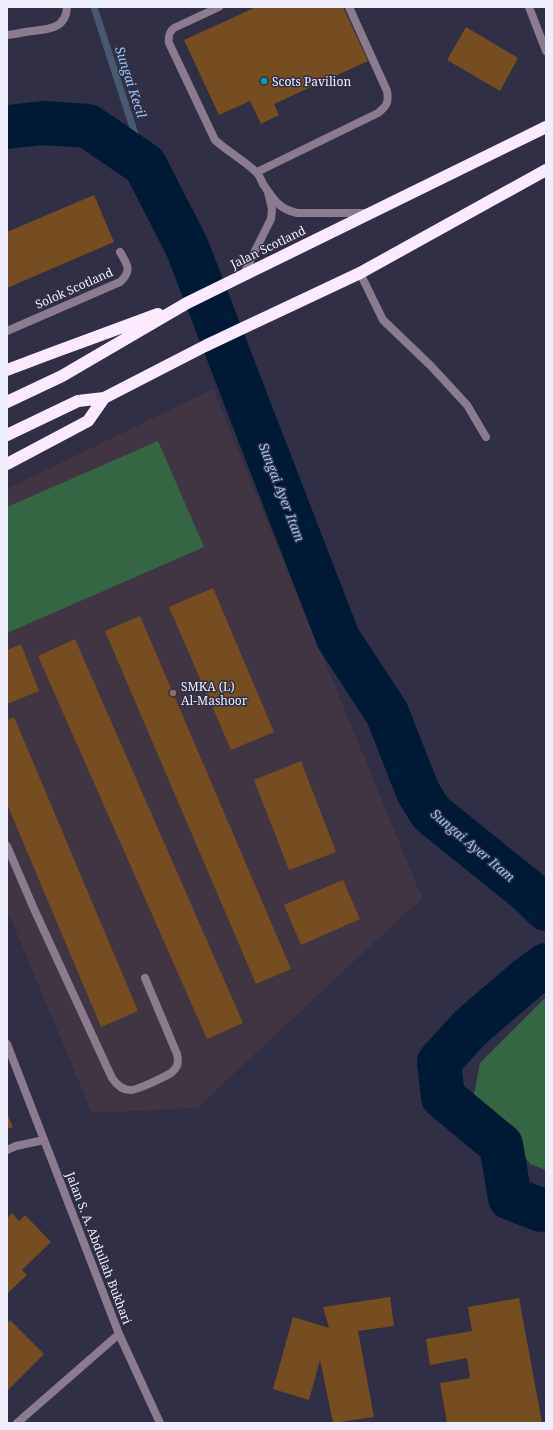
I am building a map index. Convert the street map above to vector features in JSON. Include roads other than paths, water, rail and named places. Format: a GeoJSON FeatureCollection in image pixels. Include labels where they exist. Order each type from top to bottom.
{"type":"FeatureCollection","features":[{"type":"Feature","properties":{"kind":"highway","name":"Jalan Scotland"},"geometry":{"type":"LineString","coordinates":[[7,402],[62,376],[187,303],[546,127]]}},
{"type":"Feature","properties":{"kind":"highway"},"geometry":{"type":"LineString","coordinates":[[7,435],[78,401],[104,398],[205,346],[360,273],[546,170]]}},
{"type":"Feature","properties":{"kind":"highway"},"geometry":{"type":"LineString","coordinates":[[7,370],[187,303]]}},
{"type":"Feature","properties":{"kind":"highway"},"geometry":{"type":"LineString","coordinates":[[7,464],[88,421],[104,398]]}},
{"type":"Feature","properties":{"kind":"street"},"geometry":{"type":"LineString","coordinates":[[7,35],[53,28],[61,23],[67,15],[67,7]]}},
{"type":"Feature","properties":{"kind":"street"},"geometry":{"type":"LineString","coordinates":[[220,7],[174,28],[170,31],[168,37],[169,43],[215,140],[257,172],[267,190],[280,206],[287,211],[297,213],[371,213]]}},
{"type":"Feature","properties":{"kind":"street"},"geometry":{"type":"LineString","coordinates":[[257,172],[378,113],[386,107],[388,99],[387,91],[349,7]]}},
{"type":"Feature","properties":{"kind":"street"},"geometry":{"type":"LineString","coordinates":[[529,7],[546,51]]}},
{"type":"Feature","properties":{"kind":"street"},"geometry":{"type":"LineString","coordinates":[[238,277],[271,218],[272,210],[267,190]]}},
{"type":"Feature","properties":{"kind":"street","name":"Solok Scotland"},"geometry":{"type":"LineString","coordinates":[[7,331],[120,282],[126,277],[128,269],[126,261],[120,252]]}},
{"type":"Feature","properties":{"kind":"street"},"geometry":{"type":"LineString","coordinates":[[360,273],[383,320],[431,366],[467,405],[486,437]]}},
{"type":"Feature","properties":{"kind":"street"},"geometry":{"type":"LineString","coordinates":[[7,846],[34,909],[112,1078],[117,1085],[123,1089],[131,1091],[171,1073],[177,1068],[179,1061],[145,978]]}},
{"type":"Feature","properties":{"kind":"street","name":"Jalan S. A. Abdullah Bukhari"},"geometry":{"type":"LineString","coordinates":[[7,1044],[119,1334],[17,1423]]}},
{"type":"Feature","properties":{"kind":"street"},"geometry":{"type":"LineString","coordinates":[[7,1150],[16,1146],[44,1140]]}},
{"type":"Feature","properties":{"kind":"street"},"geometry":{"type":"LineString","coordinates":[[119,1334],[160,1423]]}},
{"type":"Feature","properties":{"kind":"waterway","name":"Sungai Kecil"},"geometry":{"type":"LineString","coordinates":[[94,7],[145,165]]}},
{"type":"Feature","properties":{"kind":"waterway","name":"Sungai Ayer Itam"},"geometry":{"type":"LineString","coordinates":[[7,127],[44,123],[88,126],[145,165],[187,247],[338,638],[387,713],[418,792],[431,813],[529,892],[546,909]]}},
{"type":"Feature","properties":{"kind":"waterway","name":"Sungai Ayer Itam"},"geometry":{"type":"LineString","coordinates":[[546,965],[528,978],[471,1027],[439,1062],[443,1097],[501,1145],[510,1198],[541,1210],[546,1209]]}},
{"type":"Feature","properties":{"kind":"place","name":"Scots Pavilion"},"geometry":{"type":"Point","coordinates":[264,81]}},
{"type":"Feature","properties":{"kind":"place","name":"SMKA (L) Al-Mashoor"},"geometry":{"type":"Point","coordinates":[173,693]}}]}
